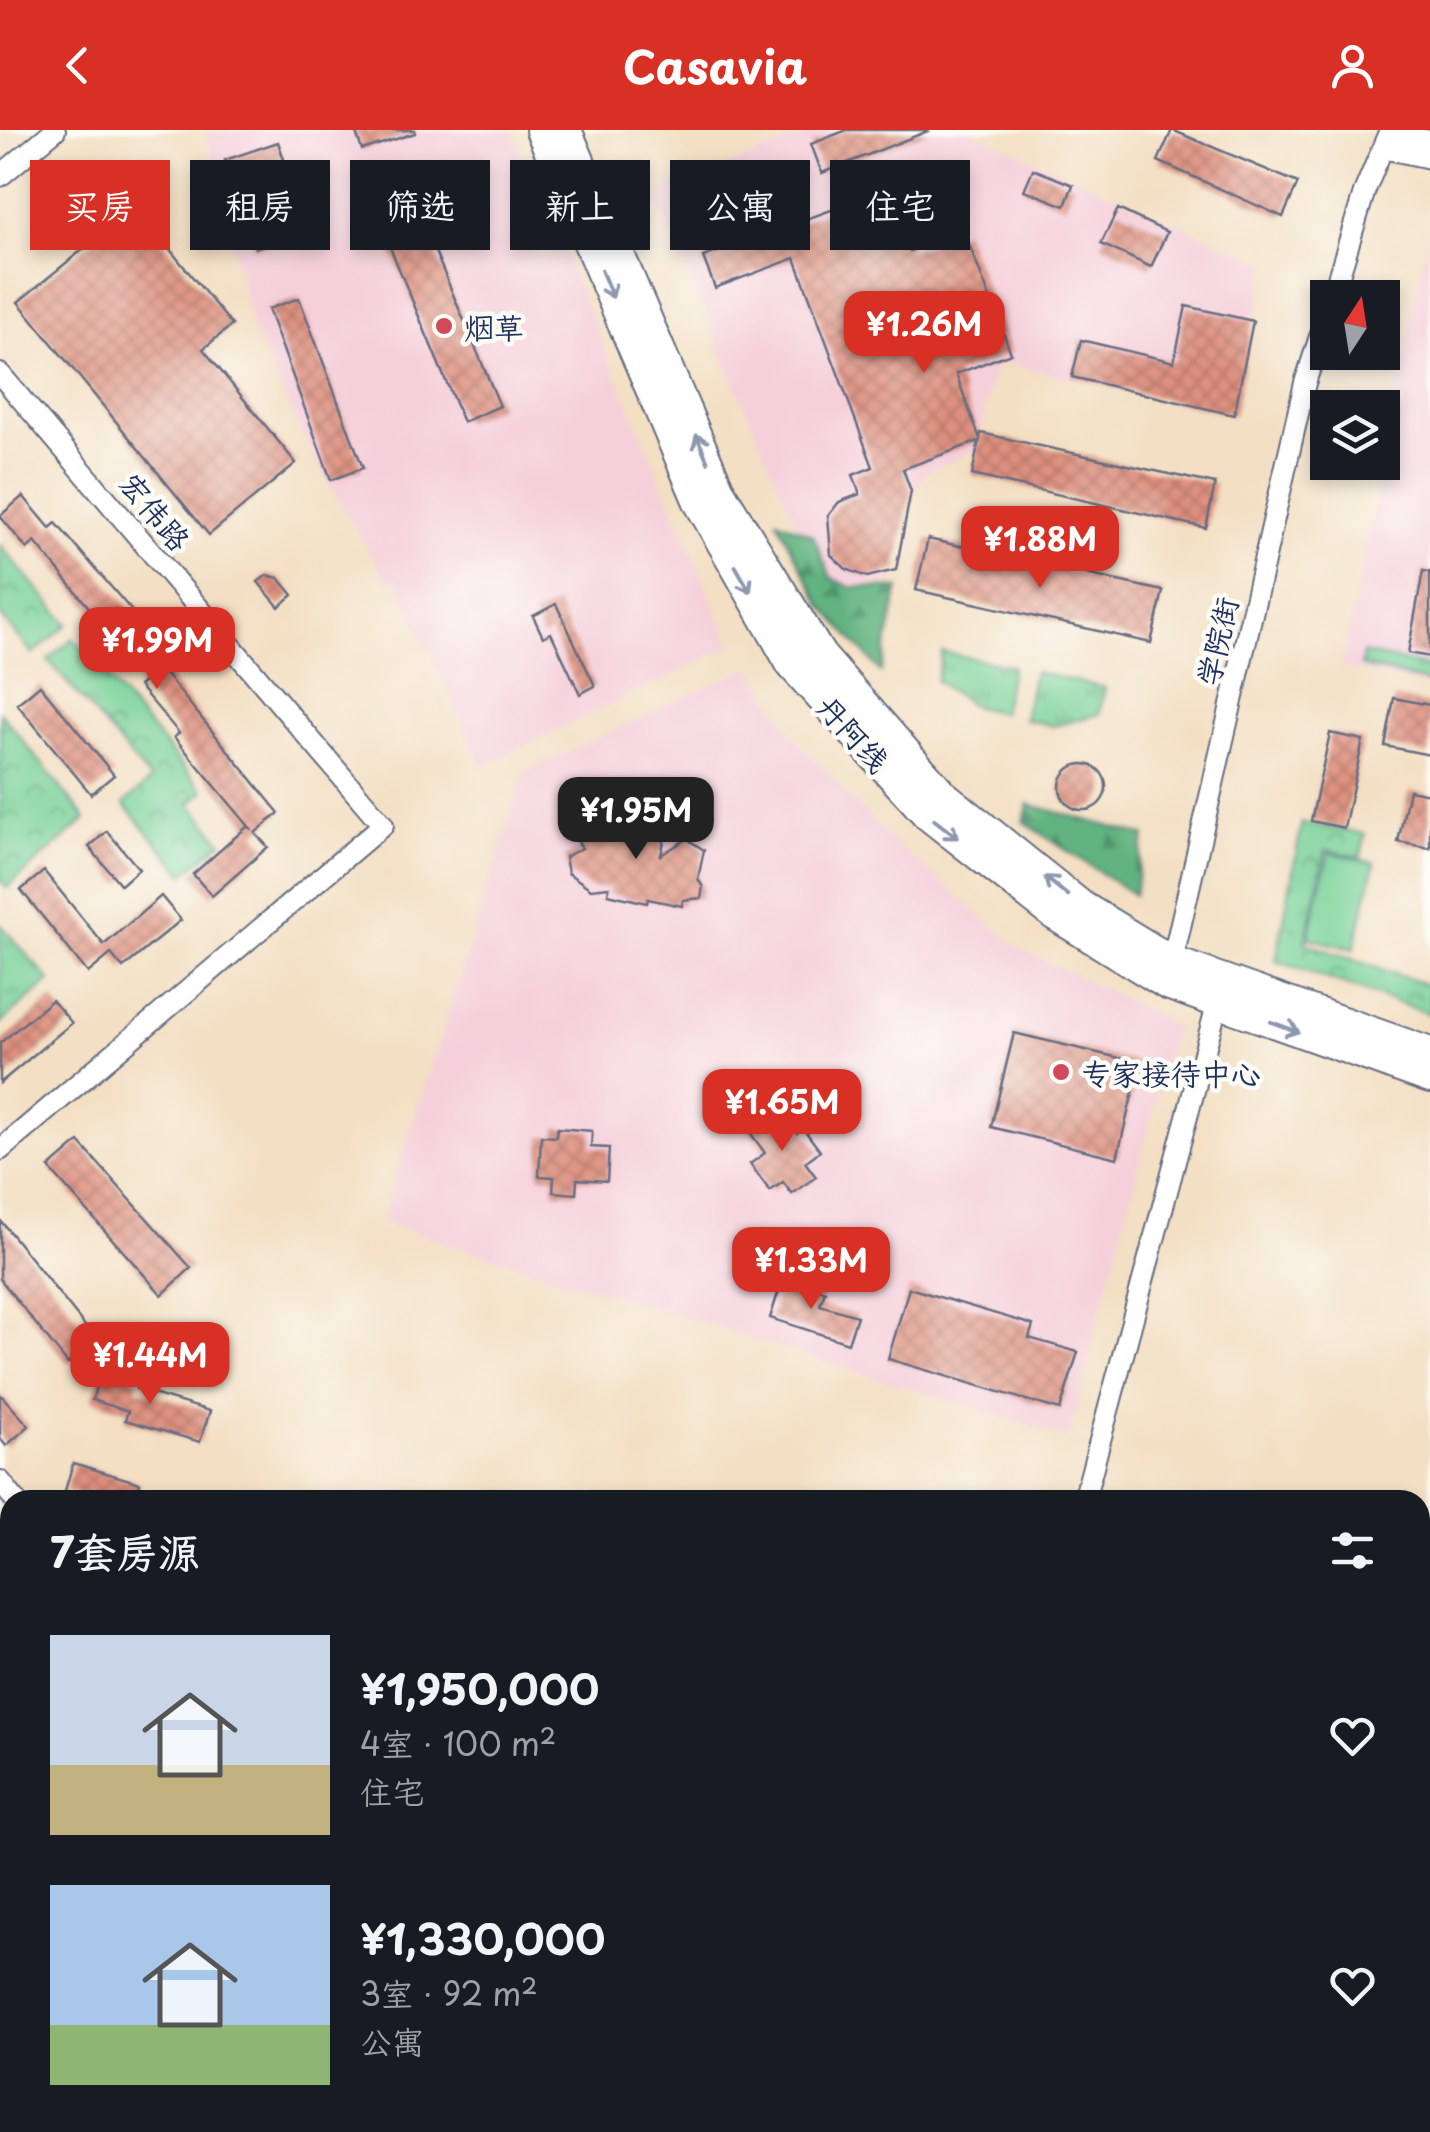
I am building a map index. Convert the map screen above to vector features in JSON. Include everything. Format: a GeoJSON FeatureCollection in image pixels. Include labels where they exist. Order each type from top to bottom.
{"type":"FeatureCollection","features":[{"type":"Feature","properties":{"kind":"highway","name":"丹阿线"},"geometry":{"type":"LineString","coordinates":[[541,130],[699,502],[792,665],[928,815],[1055,915],[1170,973],[1430,1078]]}},
{"type":"Feature","properties":{"kind":"highway","name":"丹阿线"},"geometry":{"type":"LineString","coordinates":[[566,130],[720,492],[821,656],[942,794],[1170,973]]}},
{"type":"Feature","properties":{"kind":"highway","name":"丹阿线"},"geometry":{"type":"LineString","coordinates":[[1221,992],[1430,1053]]}},
{"type":"Feature","properties":{"kind":"street"},"geometry":{"type":"LineString","coordinates":[[0,176],[55,130]]}},
{"type":"Feature","properties":{"kind":"street"},"geometry":{"type":"LineString","coordinates":[[1387,137],[1430,141]]}},
{"type":"Feature","properties":{"kind":"street"},"geometry":{"type":"LineString","coordinates":[[1387,137],[1430,158]]}},
{"type":"Feature","properties":{"kind":"street"},"geometry":{"type":"LineString","coordinates":[[1338,280],[1387,137]]}},
{"type":"Feature","properties":{"kind":"street","name":"学院街"},"geometry":{"type":"LineString","coordinates":[[1170,973],[1310,370]]}},
{"type":"Feature","properties":{"kind":"street","name":"宏伟路"},"geometry":{"type":"LineString","coordinates":[[0,374],[383,825],[0,1150]]}},
{"type":"Feature","properties":{"kind":"street"},"geometry":{"type":"LineString","coordinates":[[1087,1490],[1221,992]]}},
{"type":"Feature","properties":{"kind":"shaded area"},"geometry":{"type":"Polygon","coordinates":[[[205,130],[511,130],[524,160],[510,160],[510,250],[562,250],[732,646],[483,766],[395,579],[387,582],[312,454],[253,332],[234,250],[330,250],[330,160],[212,160],[205,130]]]}},
{"type":"Feature","properties":{"kind":"shaded area"},"geometry":{"type":"Polygon","coordinates":[[[821,130],[968,130],[1267,264],[1234,415],[1006,363],[993,370],[977,449],[928,471],[910,497],[894,582],[850,587],[831,578],[813,536],[798,529],[677,250],[810,250],[810,160],[742,160],[821,130]]]}},
{"type":"Feature","properties":{"kind":"shaded area"},"geometry":{"type":"Polygon","coordinates":[[[670,188],[670,233],[653,194],[670,188]]]}},
{"type":"Feature","properties":{"kind":"shaded area"},"geometry":{"type":"Polygon","coordinates":[[[1430,227],[1430,686],[1341,668],[1379,480],[1400,480],[1397,390],[1430,227]]]}},
{"type":"Feature","properties":{"kind":"shaded area"},"geometry":{"type":"Polygon","coordinates":[[[751,666],[792,735],[878,828],[1017,947],[1175,1025],[1068,1438],[381,1222],[525,772],[751,666]]]}},
{"type":"Feature","properties":{"kind":"green space"},"geometry":{"type":"Polygon","coordinates":[[[777,520],[813,535],[831,578],[850,587],[899,588],[881,672],[821,604],[777,520]]]}},
{"type":"Feature","properties":{"kind":"green space"},"geometry":{"type":"Polygon","coordinates":[[[0,545],[68,624],[33,654],[0,615],[0,545]]]}},
{"type":"Feature","properties":{"kind":"green space"},"geometry":{"type":"Polygon","coordinates":[[[73,638],[204,791],[190,803],[222,842],[184,874],[124,804],[151,780],[48,660],[73,638]]]}},
{"type":"Feature","properties":{"kind":"green space"},"geometry":{"type":"Polygon","coordinates":[[[942,652],[1012,666],[1002,713],[973,706],[936,681],[942,652]]]}},
{"type":"Feature","properties":{"kind":"green space"},"geometry":{"type":"Polygon","coordinates":[[[1363,653],[1430,667],[1430,683],[1361,666],[1363,653]]]}},
{"type":"Feature","properties":{"kind":"green space"},"geometry":{"type":"Polygon","coordinates":[[[1034,672],[1105,688],[1099,714],[1054,726],[1024,719],[1034,672]]]}},
{"type":"Feature","properties":{"kind":"green space"},"geometry":{"type":"Polygon","coordinates":[[[0,712],[86,819],[7,888],[0,880],[0,712]]]}},
{"type":"Feature","properties":{"kind":"green space"},"geometry":{"type":"Polygon","coordinates":[[[1028,804],[1145,836],[1134,895],[1024,822],[1028,804]]]}},
{"type":"Feature","properties":{"kind":"green space"},"geometry":{"type":"Polygon","coordinates":[[[1302,823],[1365,834],[1361,857],[1326,850],[1305,943],[1430,986],[1430,1014],[1276,961],[1302,823]]]}},
{"type":"Feature","properties":{"kind":"green space"},"geometry":{"type":"Polygon","coordinates":[[[1329,852],[1375,863],[1354,949],[1308,938],[1329,852]]]}},
{"type":"Feature","properties":{"kind":"green space"},"geometry":{"type":"Polygon","coordinates":[[[0,924],[50,981],[0,1024],[0,924]]]}},
{"type":"Feature","properties":{"kind":"building"},"geometry":{"type":"Polygon","coordinates":[[[355,130],[415,130],[415,133],[362,150],[355,130]]]}},
{"type":"Feature","properties":{"kind":"building"},"geometry":{"type":"Polygon","coordinates":[[[847,130],[928,131],[855,160],[830,160],[830,170],[822,173],[811,144],[847,130]]]}},
{"type":"Feature","properties":{"kind":"building"},"geometry":{"type":"Polygon","coordinates":[[[1172,130],[1298,183],[1283,217],[1158,161],[1172,130]]]}},
{"type":"Feature","properties":{"kind":"building"},"geometry":{"type":"Polygon","coordinates":[[[278,142],[284,160],[225,160],[278,142]]]}},
{"type":"Feature","properties":{"kind":"building"},"geometry":{"type":"Polygon","coordinates":[[[1033,169],[1073,185],[1065,206],[1024,190],[1033,169]]]}},
{"type":"Feature","properties":{"kind":"building"},"geometry":{"type":"Polygon","coordinates":[[[1118,209],[1167,232],[1151,267],[1101,244],[1118,209]]]}},
{"type":"Feature","properties":{"kind":"building"},"geometry":{"type":"Polygon","coordinates":[[[830,210],[830,250],[970,250],[970,247],[1011,353],[956,374],[980,439],[981,433],[1215,484],[1206,528],[972,475],[979,441],[903,469],[911,491],[896,570],[867,577],[846,569],[831,555],[828,516],[839,502],[860,494],[853,475],[873,467],[795,258],[715,288],[703,257],[722,250],[810,250],[810,218],[830,210]]]}},
{"type":"Feature","properties":{"kind":"building"},"geometry":{"type":"Polygon","coordinates":[[[82,250],[170,250],[232,325],[203,349],[296,463],[209,535],[18,302],[82,250]]]}},
{"type":"Feature","properties":{"kind":"building","name":"烟草"},"geometry":{"type":"Polygon","coordinates":[[[391,250],[434,250],[500,406],[463,422],[391,250]]]}},
{"type":"Feature","properties":{"kind":"building"},"geometry":{"type":"Polygon","coordinates":[[[299,298],[363,468],[331,480],[268,309],[299,298]]]}},
{"type":"Feature","properties":{"kind":"building"},"geometry":{"type":"Polygon","coordinates":[[[1186,306],[1253,321],[1234,415],[1072,377],[1081,340],[1174,362],[1186,306]]]}},
{"type":"Feature","properties":{"kind":"building"},"geometry":{"type":"Polygon","coordinates":[[[23,496],[50,528],[56,523],[175,661],[163,671],[279,813],[255,833],[268,847],[212,896],[193,874],[248,826],[252,830],[174,737],[179,733],[139,686],[147,679],[35,542],[27,549],[0,516],[23,496]]]}},
{"type":"Feature","properties":{"kind":"building"},"geometry":{"type":"Polygon","coordinates":[[[928,539],[1163,591],[1151,643],[916,590],[928,539]]]}},
{"type":"Feature","properties":{"kind":"building"},"geometry":{"type":"Polygon","coordinates":[[[1423,571],[1430,572],[1430,657],[1408,653],[1423,571]]]}},
{"type":"Feature","properties":{"kind":"building"},"geometry":{"type":"Polygon","coordinates":[[[267,575],[279,578],[293,595],[279,607],[258,582],[267,575]]]}},
{"type":"Feature","properties":{"kind":"building"},"geometry":{"type":"Polygon","coordinates":[[[556,604],[595,686],[580,694],[551,633],[543,637],[533,616],[556,604]]]}},
{"type":"Feature","properties":{"kind":"building"},"geometry":{"type":"Polygon","coordinates":[[[40,685],[114,775],[91,794],[17,704],[40,685]]]}},
{"type":"Feature","properties":{"kind":"building"},"geometry":{"type":"Polygon","coordinates":[[[1394,698],[1430,705],[1430,755],[1385,746],[1394,698]]]}},
{"type":"Feature","properties":{"kind":"building"},"geometry":{"type":"Polygon","coordinates":[[[1330,733],[1363,740],[1344,828],[1311,821],[1330,733]]]}},
{"type":"Feature","properties":{"kind":"building"},"geometry":{"type":"Polygon","coordinates":[[[1083,764],[1099,771],[1106,787],[1099,803],[1083,810],[1067,803],[1060,787],[1067,771],[1083,764]]]}},
{"type":"Feature","properties":{"kind":"building"},"geometry":{"type":"Polygon","coordinates":[[[1409,790],[1430,794],[1430,848],[1398,842],[1409,790]]]}},
{"type":"Feature","properties":{"kind":"building"},"geometry":{"type":"Polygon","coordinates":[[[638,816],[654,819],[659,830],[666,832],[661,855],[687,839],[704,850],[698,879],[703,887],[701,898],[683,900],[682,906],[648,899],[647,903],[608,894],[609,887],[591,889],[568,873],[565,857],[582,848],[575,838],[578,825],[594,818],[627,824],[638,816]]]}},
{"type":"Feature","properties":{"kind":"building"},"geometry":{"type":"Polygon","coordinates":[[[107,831],[139,869],[121,885],[89,847],[107,831]]]}},
{"type":"Feature","properties":{"kind":"building"},"geometry":{"type":"Polygon","coordinates":[[[44,871],[104,945],[161,896],[181,920],[123,968],[111,954],[88,973],[21,890],[44,871]]]}},
{"type":"Feature","properties":{"kind":"building"},"geometry":{"type":"Polygon","coordinates":[[[52,1000],[72,1023],[0,1083],[0,1043],[52,1000]]]}},
{"type":"Feature","properties":{"kind":"building"},"geometry":{"type":"Polygon","coordinates":[[[1014,1033],[1140,1063],[1117,1158],[991,1127],[1014,1033]]]}},
{"type":"Feature","properties":{"kind":"building"},"geometry":{"type":"Polygon","coordinates":[[[766,1112],[776,1126],[786,1119],[797,1133],[803,1128],[820,1151],[805,1162],[816,1177],[792,1194],[783,1182],[770,1191],[750,1164],[765,1153],[746,1127],[766,1112]]]}},
{"type":"Feature","properties":{"kind":"building"},"geometry":{"type":"Polygon","coordinates":[[[557,1128],[592,1131],[591,1147],[609,1148],[607,1181],[577,1179],[576,1194],[553,1192],[554,1177],[539,1176],[541,1136],[556,1137],[557,1128]]]}},
{"type":"Feature","properties":{"kind":"building"},"geometry":{"type":"Polygon","coordinates":[[[79,1142],[191,1268],[162,1295],[49,1168],[79,1142]]]}},
{"type":"Feature","properties":{"kind":"building"},"geometry":{"type":"Polygon","coordinates":[[[0,1220],[97,1341],[68,1364],[0,1279],[0,1220]]]}},
{"type":"Feature","properties":{"kind":"building"},"geometry":{"type":"Polygon","coordinates":[[[783,1278],[825,1291],[820,1305],[857,1316],[848,1343],[770,1318],[783,1278]]]}},
{"type":"Feature","properties":{"kind":"building"},"geometry":{"type":"Polygon","coordinates":[[[909,1288],[1033,1325],[1029,1338],[1078,1352],[1060,1410],[888,1359],[909,1288]]]}},
{"type":"Feature","properties":{"kind":"building"},"geometry":{"type":"Polygon","coordinates":[[[102,1368],[139,1379],[136,1389],[210,1411],[200,1442],[125,1420],[128,1411],[92,1400],[102,1368]]]}},
{"type":"Feature","properties":{"kind":"building"},"geometry":{"type":"Polygon","coordinates":[[[0,1394],[29,1426],[6,1446],[0,1438],[0,1394]]]}},
{"type":"Feature","properties":{"kind":"building"},"geometry":{"type":"Polygon","coordinates":[[[73,1463],[140,1483],[138,1490],[65,1490],[73,1463]]]}},
{"type":"Feature","properties":{"kind":"place","name":"烟草"},"geometry":{"type":"Point","coordinates":[444,326]}},
{"type":"Feature","properties":{"kind":"place","name":"专家接待中心"},"geometry":{"type":"Point","coordinates":[1061,1072]}}]}
